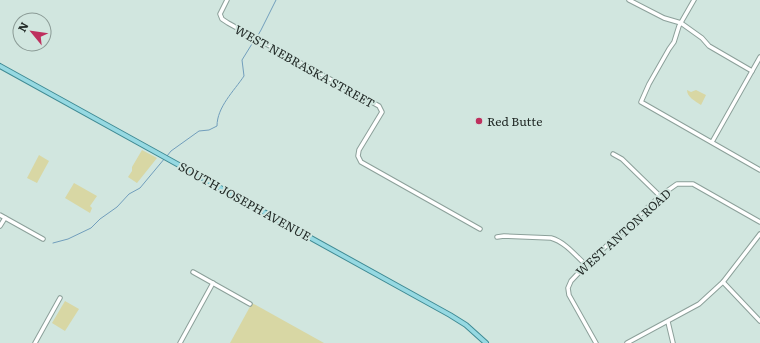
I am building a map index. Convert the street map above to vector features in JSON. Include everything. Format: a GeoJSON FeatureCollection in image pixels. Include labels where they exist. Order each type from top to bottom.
{"type":"FeatureCollection","features":[{"type":"Feature","properties":{"kind":"main road","name":"SOUTH JOSEPH AVENUE"},"geometry":{"type":"LineString","coordinates":[[0,66],[450,314],[486,343]]}},
{"type":"Feature","properties":{"kind":"street","name":"WEST NEBRASKA STREET"},"geometry":{"type":"LineString","coordinates":[[227,0],[220,14],[222,19],[379,106],[382,112],[360,150],[358,156],[361,162],[480,229]]}},
{"type":"Feature","properties":{"kind":"street"},"geometry":{"type":"LineString","coordinates":[[629,0],[664,18],[682,23],[702,38],[709,46],[752,71]]}},
{"type":"Feature","properties":{"kind":"street"},"geometry":{"type":"LineString","coordinates":[[694,0],[674,42],[649,84],[641,102],[760,170]]}},
{"type":"Feature","properties":{"kind":"street"},"geometry":{"type":"LineString","coordinates":[[712,142],[760,57]]}},
{"type":"Feature","properties":{"kind":"street"},"geometry":{"type":"LineString","coordinates":[[613,154],[622,159],[660,196]]}},
{"type":"Feature","properties":{"kind":"street","name":"WEST ANTON ROAD"},"geometry":{"type":"LineString","coordinates":[[596,343],[569,295],[568,288],[570,281],[660,196],[677,184],[693,184],[760,222]]}},
{"type":"Feature","properties":{"kind":"street"},"geometry":{"type":"LineString","coordinates":[[0,215],[42,239]]}},
{"type":"Feature","properties":{"kind":"street"},"geometry":{"type":"LineString","coordinates":[[0,226],[5,218]]}},
{"type":"Feature","properties":{"kind":"street"},"geometry":{"type":"LineString","coordinates":[[628,343],[699,304],[723,282],[760,234]]}},
{"type":"Feature","properties":{"kind":"street"},"geometry":{"type":"LineString","coordinates":[[497,237],[551,238],[565,245],[586,265]]}},
{"type":"Feature","properties":{"kind":"street"},"geometry":{"type":"LineString","coordinates":[[193,272],[250,304]]}},
{"type":"Feature","properties":{"kind":"street"},"geometry":{"type":"LineString","coordinates":[[723,282],[760,321]]}},
{"type":"Feature","properties":{"kind":"street"},"geometry":{"type":"LineString","coordinates":[[180,343],[213,283]]}},
{"type":"Feature","properties":{"kind":"street"},"geometry":{"type":"LineString","coordinates":[[35,343],[60,298]]}},
{"type":"Feature","properties":{"kind":"street"},"geometry":{"type":"LineString","coordinates":[[668,322],[673,343]]}},
{"type":"Feature","properties":{"kind":"green space"},"geometry":{"type":"Polygon","coordinates":[[[687,90],[691,92],[696,90],[706,95],[701,105],[690,97],[687,90]]]}},
{"type":"Feature","properties":{"kind":"green space"},"geometry":{"type":"Polygon","coordinates":[[[142,150],[157,158],[137,183],[128,177],[142,150]]]}},
{"type":"Feature","properties":{"kind":"green space"},"geometry":{"type":"Polygon","coordinates":[[[39,155],[49,161],[37,183],[27,178],[39,155]]]}},
{"type":"Feature","properties":{"kind":"green space"},"geometry":{"type":"Polygon","coordinates":[[[74,183],[97,196],[90,206],[92,208],[90,213],[65,198],[74,183]]]}},
{"type":"Feature","properties":{"kind":"green space"},"geometry":{"type":"Polygon","coordinates":[[[65,301],[79,309],[65,331],[52,323],[65,301]]]}},
{"type":"Feature","properties":{"kind":"green space"},"geometry":{"type":"Polygon","coordinates":[[[252,303],[324,343],[230,343],[252,303]]]}},
{"type":"Feature","properties":{"kind":"waterway"},"geometry":{"type":"LineString","coordinates":[[257,37],[276,0]]}},
{"type":"Feature","properties":{"kind":"waterway"},"geometry":{"type":"LineString","coordinates":[[167,156],[171,151],[199,131],[209,130],[217,126],[223,106],[244,76],[242,60],[255,39]]}},
{"type":"Feature","properties":{"kind":"waterway"},"geometry":{"type":"LineString","coordinates":[[53,243],[68,239],[91,228],[100,219],[117,207],[129,194],[140,188],[165,158]]}},
{"type":"Feature","properties":{"kind":"place","name":"Red Butte"},"geometry":{"type":"Point","coordinates":[479,121]}}]}
